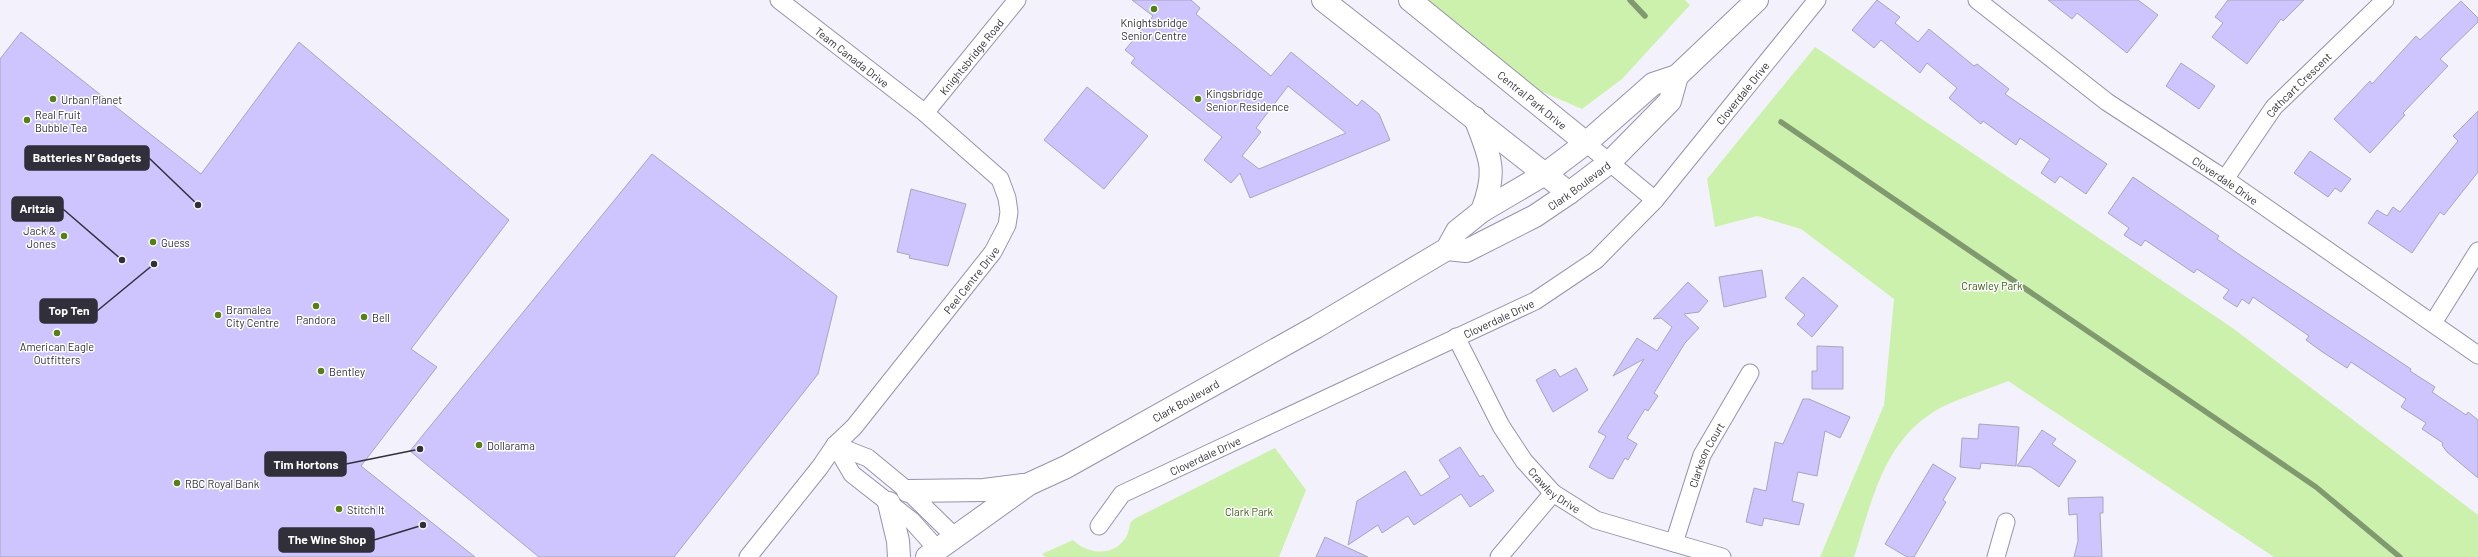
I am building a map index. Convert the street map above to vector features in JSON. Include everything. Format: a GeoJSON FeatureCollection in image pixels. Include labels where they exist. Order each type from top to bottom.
{"type":"FeatureCollection","features":[{"type":"Feature","properties":{"kind":"street","name":"Team Canada Drive"},"geometry":{"type":"LineString","coordinates":[[779,0],[925,113]]}},
{"type":"Feature","properties":{"kind":"street","name":"Knightsbridge Road"},"geometry":{"type":"LineString","coordinates":[[925,113],[1017,0]]}},
{"type":"Feature","properties":{"kind":"street"},"geometry":{"type":"LineString","coordinates":[[1323,0],[1569,193]]}},
{"type":"Feature","properties":{"kind":"street","name":"Central Park Drive"},"geometry":{"type":"LineString","coordinates":[[1410,0],[1655,200]]}},
{"type":"Feature","properties":{"kind":"street"},"geometry":{"type":"LineString","coordinates":[[1447,249],[1457,231],[1482,211],[1545,174],[1586,143],[1653,84],[1677,76],[1757,0]]}},
{"type":"Feature","properties":{"kind":"street","name":"Cloverdale Drive"},"geometry":{"type":"LineString","coordinates":[[1098,526],[1122,494],[1535,301],[1584,269],[1625,232],[1655,200],[1817,0]]}},
{"type":"Feature","properties":{"kind":"street","name":"Cloverdale Drive"},"geometry":{"type":"LineString","coordinates":[[1977,0],[2107,102],[2225,179],[2478,355]]}},
{"type":"Feature","properties":{"kind":"street","name":"Cathcart Crescent"},"geometry":{"type":"LineString","coordinates":[[2225,179],[2274,107],[2385,0]]}},
{"type":"Feature","properties":{"kind":"street","name":"Clark Boulevard"},"geometry":{"type":"LineString","coordinates":[[939,547],[1028,484],[1066,467],[1298,337],[1447,249],[1466,251],[1535,216],[1569,193],[1610,162],[1670,101],[1677,76]]}},
{"type":"Feature","properties":{"kind":"street","name":"Peel Centre Drive"},"geometry":{"type":"LineString","coordinates":[[748,557],[820,467],[835,445],[854,427],[993,252],[1007,225],[1008,198],[1000,179],[925,113]]}},
{"type":"Feature","properties":{"kind":"street"},"geometry":{"type":"LineString","coordinates":[[1474,117],[1487,152],[1492,174],[1490,189],[1482,211]]}},
{"type":"Feature","properties":{"kind":"street"},"geometry":{"type":"LineString","coordinates":[[2433,323],[2478,251]]}},
{"type":"Feature","properties":{"kind":"street","name":"Crawley Drive"},"geometry":{"type":"LineString","coordinates":[[1456,337],[1501,426],[1524,461],[1553,493],[1596,520],[1722,557]]}},
{"type":"Feature","properties":{"kind":"street","name":"Clarkson Court"},"geometry":{"type":"LineString","coordinates":[[1674,543],[1702,455],[1750,373]]}},
{"type":"Feature","properties":{"kind":"street"},"geometry":{"type":"LineString","coordinates":[[835,445],[868,458],[908,491],[939,547]]}},
{"type":"Feature","properties":{"kind":"street"},"geometry":{"type":"LineString","coordinates":[[835,445],[852,474],[912,521],[939,547]]}},
{"type":"Feature","properties":{"kind":"street"},"geometry":{"type":"LineString","coordinates":[[908,491],[984,490],[1028,484]]}},
{"type":"Feature","properties":{"kind":"street"},"geometry":{"type":"LineString","coordinates":[[1499,557],[1553,493]]}},
{"type":"Feature","properties":{"kind":"street"},"geometry":{"type":"LineString","coordinates":[[889,503],[898,541],[899,557]]}},
{"type":"Feature","properties":{"kind":"street"},"geometry":{"type":"LineString","coordinates":[[1996,557],[2006,522]]}},
{"type":"Feature","properties":{"kind":"green space"},"geometry":{"type":"Polygon","coordinates":[[[1426,0],[1685,0],[1690,5],[1622,79],[1582,109],[1538,90],[1426,0]]]}},
{"type":"Feature","properties":{"kind":"green space","name":"Crawley Park"},"geometry":{"type":"Polygon","coordinates":[[[1815,47],[2234,329],[2478,515],[2478,557],[2274,557],[2008,381],[1948,404],[1932,413],[1915,426],[1901,442],[1890,459],[1881,478],[1873,497],[1854,557],[1820,557],[1884,405],[1894,299],[1801,229],[1757,216],[1715,227],[1707,179],[1815,47]]]}},
{"type":"Feature","properties":{"kind":"green space","name":"Clark Park"},"geometry":{"type":"Polygon","coordinates":[[[1275,448],[1306,490],[1279,557],[1045,557],[1042,554],[1073,540],[1087,549],[1103,552],[1110,550],[1123,541],[1128,533],[1130,524],[1134,519],[1275,448]]]}},
{"type":"Feature","properties":{"kind":"building","name":"Kingsbridge Senior Residence"},"geometry":{"type":"Polygon","coordinates":[[[1132,0],[1191,0],[1200,8],[1196,14],[1271,76],[1291,52],[1357,106],[1362,100],[1379,114],[1390,140],[1250,198],[1240,173],[1231,183],[1204,160],[1222,137],[1131,63],[1135,58],[1125,50],[1153,16],[1132,0]],[[1288,86],[1256,128],[1261,132],[1242,156],[1259,169],[1346,133],[1288,86]]]}},
{"type":"Feature","properties":{"kind":"building"},"geometry":{"type":"Polygon","coordinates":[[[1877,0],[1900,17],[1895,23],[1918,42],[1929,29],[1974,66],[1977,64],[2009,89],[2005,94],[2107,164],[2086,194],[2060,176],[2055,183],[2041,173],[2050,159],[2020,138],[2016,145],[1983,121],[1981,124],[1949,98],[1957,88],[1927,63],[1920,73],[1881,40],[1874,48],[1852,30],[1877,0]]]}},
{"type":"Feature","properties":{"kind":"building"},"geometry":{"type":"Polygon","coordinates":[[[2048,0],[2138,0],[2158,15],[2127,53],[2077,13],[2072,19],[2048,0]]]}},
{"type":"Feature","properties":{"kind":"building"},"geometry":{"type":"Polygon","coordinates":[[[2228,0],[2304,0],[2283,21],[2281,19],[2247,64],[2212,37],[2223,23],[2215,17],[2228,0]]]}},
{"type":"Feature","properties":{"kind":"building"},"geometry":{"type":"Polygon","coordinates":[[[2461,1],[2478,18],[2478,22],[2440,59],[2448,66],[2403,113],[2405,115],[2370,153],[2334,119],[2370,81],[2372,84],[2416,36],[2420,40],[2461,1]]]}},
{"type":"Feature","properties":{"kind":"building","name":"Bramalea City Centre"},"geometry":{"type":"Polygon","coordinates":[[[21,32],[201,174],[299,42],[509,220],[411,349],[437,367],[361,466],[475,557],[0,557],[0,59],[21,32]]]}},
{"type":"Feature","properties":{"kind":"building"},"geometry":{"type":"Polygon","coordinates":[[[2181,63],[2215,86],[2199,109],[2166,86],[2181,63]]]}},
{"type":"Feature","properties":{"kind":"building"},"geometry":{"type":"Polygon","coordinates":[[[1087,87],[1148,136],[1104,189],[1044,140],[1087,87]]]}},
{"type":"Feature","properties":{"kind":"building"},"geometry":{"type":"Polygon","coordinates":[[[2478,111],[2478,172],[2444,215],[2440,212],[2412,253],[2368,223],[2377,210],[2387,216],[2393,207],[2400,212],[2458,141],[2453,136],[2478,111]]]}},
{"type":"Feature","properties":{"kind":"building"},"geometry":{"type":"Polygon","coordinates":[[[2310,151],[2351,179],[2341,192],[2335,188],[2328,197],[2294,173],[2310,151]]]}},
{"type":"Feature","properties":{"kind":"building"},"geometry":{"type":"Polygon","coordinates":[[[652,154],[837,296],[818,374],[674,557],[539,557],[410,451],[652,154]]]}},
{"type":"Feature","properties":{"kind":"building"},"geometry":{"type":"Polygon","coordinates":[[[2133,177],[2219,236],[2217,239],[2243,257],[2411,369],[2410,371],[2435,387],[2432,392],[2466,415],[2468,412],[2478,420],[2478,478],[2447,452],[2442,445],[2443,443],[2422,429],[2426,423],[2401,407],[2406,399],[2351,362],[2347,368],[2321,351],[2306,340],[2309,336],[2253,297],[2249,304],[2242,299],[2237,307],[2223,298],[2229,290],[2197,269],[2194,273],[2145,240],[2141,246],[2124,235],[2129,228],[2108,213],[2133,177]]]}},
{"type":"Feature","properties":{"kind":"building"},"geometry":{"type":"Polygon","coordinates":[[[911,189],[966,204],[948,266],[909,258],[910,255],[897,252],[911,189]]]}},
{"type":"Feature","properties":{"kind":"building"},"geometry":{"type":"Polygon","coordinates":[[[1762,270],[1766,297],[1724,307],[1719,277],[1762,270]]]}},
{"type":"Feature","properties":{"kind":"building"},"geometry":{"type":"Polygon","coordinates":[[[1803,277],[1838,306],[1812,337],[1797,324],[1805,315],[1785,298],[1803,277]]]}},
{"type":"Feature","properties":{"kind":"building"},"geometry":{"type":"Polygon","coordinates":[[[1688,282],[1708,301],[1699,312],[1684,314],[1699,328],[1685,343],[1654,393],[1658,396],[1648,411],[1645,409],[1627,438],[1637,444],[1628,460],[1625,458],[1613,479],[1608,478],[1589,467],[1606,436],[1598,432],[1644,359],[1613,376],[1637,338],[1657,351],[1672,327],[1661,318],[1653,319],[1688,282]]]}},
{"type":"Feature","properties":{"kind":"building"},"geometry":{"type":"Polygon","coordinates":[[[1817,346],[1843,347],[1843,389],[1812,389],[1812,371],[1817,371],[1817,346]]]}},
{"type":"Feature","properties":{"kind":"building"},"geometry":{"type":"Polygon","coordinates":[[[1576,368],[1588,390],[1553,412],[1536,380],[1555,369],[1560,377],[1576,368]]]}},
{"type":"Feature","properties":{"kind":"building"},"geometry":{"type":"Polygon","coordinates":[[[1803,399],[1809,399],[1850,417],[1840,438],[1825,431],[1817,476],[1798,472],[1792,501],[1804,504],[1799,525],[1764,518],[1762,526],[1746,522],[1754,488],[1766,491],[1775,442],[1783,444],[1803,399]]]}},
{"type":"Feature","properties":{"kind":"building"},"geometry":{"type":"Polygon","coordinates":[[[1979,424],[2019,427],[2016,466],[1981,463],[1980,469],[1960,467],[1962,438],[1978,439],[1979,424]]]}},
{"type":"Feature","properties":{"kind":"building"},"geometry":{"type":"Polygon","coordinates":[[[2042,430],[2056,439],[2052,444],[2076,461],[2059,487],[2031,467],[2017,466],[2042,430]]]}},
{"type":"Feature","properties":{"kind":"building"},"geometry":{"type":"Polygon","coordinates":[[[1460,447],[1480,477],[1483,475],[1494,491],[1470,507],[1461,494],[1414,525],[1408,516],[1382,533],[1378,525],[1348,545],[1357,501],[1405,471],[1421,496],[1450,477],[1439,460],[1460,447]]]}},
{"type":"Feature","properties":{"kind":"building"},"geometry":{"type":"Polygon","coordinates":[[[1933,464],[1956,478],[1943,500],[1946,502],[1914,557],[1907,557],[1885,544],[1933,464]]]}},
{"type":"Feature","properties":{"kind":"building"},"geometry":{"type":"Polygon","coordinates":[[[2103,497],[2103,513],[2100,513],[2102,557],[2074,557],[2078,541],[2077,514],[2069,515],[2068,498],[2103,497]]]}},
{"type":"Feature","properties":{"kind":"building"},"geometry":{"type":"Polygon","coordinates":[[[1325,537],[1368,557],[1316,557],[1325,537]]]}},
{"type":"Feature","properties":{"kind":"waterway"},"geometry":{"type":"LineString","coordinates":[[1630,0],[1645,16]]}},
{"type":"Feature","properties":{"kind":"waterway"},"geometry":{"type":"LineString","coordinates":[[1781,122],[2316,487],[2400,557]]}},
{"type":"Feature","properties":{"kind":"place","name":"Knightsbridge Senior Centre"},"geometry":{"type":"Point","coordinates":[1154,9]}},
{"type":"Feature","properties":{"kind":"place","name":"Urban Planet"},"geometry":{"type":"Point","coordinates":[53,99]}},
{"type":"Feature","properties":{"kind":"place","name":"Kingsbridge Senior Residence"},"geometry":{"type":"Point","coordinates":[1198,99]}},
{"type":"Feature","properties":{"kind":"place","name":"Real Fruit Bubble Tea"},"geometry":{"type":"Point","coordinates":[27,120]}},
{"type":"Feature","properties":{"kind":"place","name":"Batteries N’ Gadgets"},"geometry":{"type":"Point","coordinates":[198,205]}},
{"type":"Feature","properties":{"kind":"place","name":"Jack & Jones"},"geometry":{"type":"Point","coordinates":[64,236]}},
{"type":"Feature","properties":{"kind":"place","name":"Guess"},"geometry":{"type":"Point","coordinates":[153,242]}},
{"type":"Feature","properties":{"kind":"place","name":"Aritzia"},"geometry":{"type":"Point","coordinates":[122,260]}},
{"type":"Feature","properties":{"kind":"place","name":"Top Ten"},"geometry":{"type":"Point","coordinates":[154,264]}},
{"type":"Feature","properties":{"kind":"place","name":"Pandora"},"geometry":{"type":"Point","coordinates":[316,306]}},
{"type":"Feature","properties":{"kind":"place","name":"Bramalea City Centre"},"geometry":{"type":"Point","coordinates":[218,315]}},
{"type":"Feature","properties":{"kind":"place","name":"Bell"},"geometry":{"type":"Point","coordinates":[364,317]}},
{"type":"Feature","properties":{"kind":"place","name":"American Eagle Outfitters"},"geometry":{"type":"Point","coordinates":[57,333]}},
{"type":"Feature","properties":{"kind":"place","name":"Bentley"},"geometry":{"type":"Point","coordinates":[321,371]}},
{"type":"Feature","properties":{"kind":"place","name":"Dollarama"},"geometry":{"type":"Point","coordinates":[479,445]}},
{"type":"Feature","properties":{"kind":"place","name":"Tim Hortons"},"geometry":{"type":"Point","coordinates":[420,449]}},
{"type":"Feature","properties":{"kind":"place","name":"RBC Royal Bank"},"geometry":{"type":"Point","coordinates":[177,483]}},
{"type":"Feature","properties":{"kind":"place","name":"Stitch It"},"geometry":{"type":"Point","coordinates":[339,509]}},
{"type":"Feature","properties":{"kind":"place","name":"The Wine Shop"},"geometry":{"type":"Point","coordinates":[423,525]}}]}
